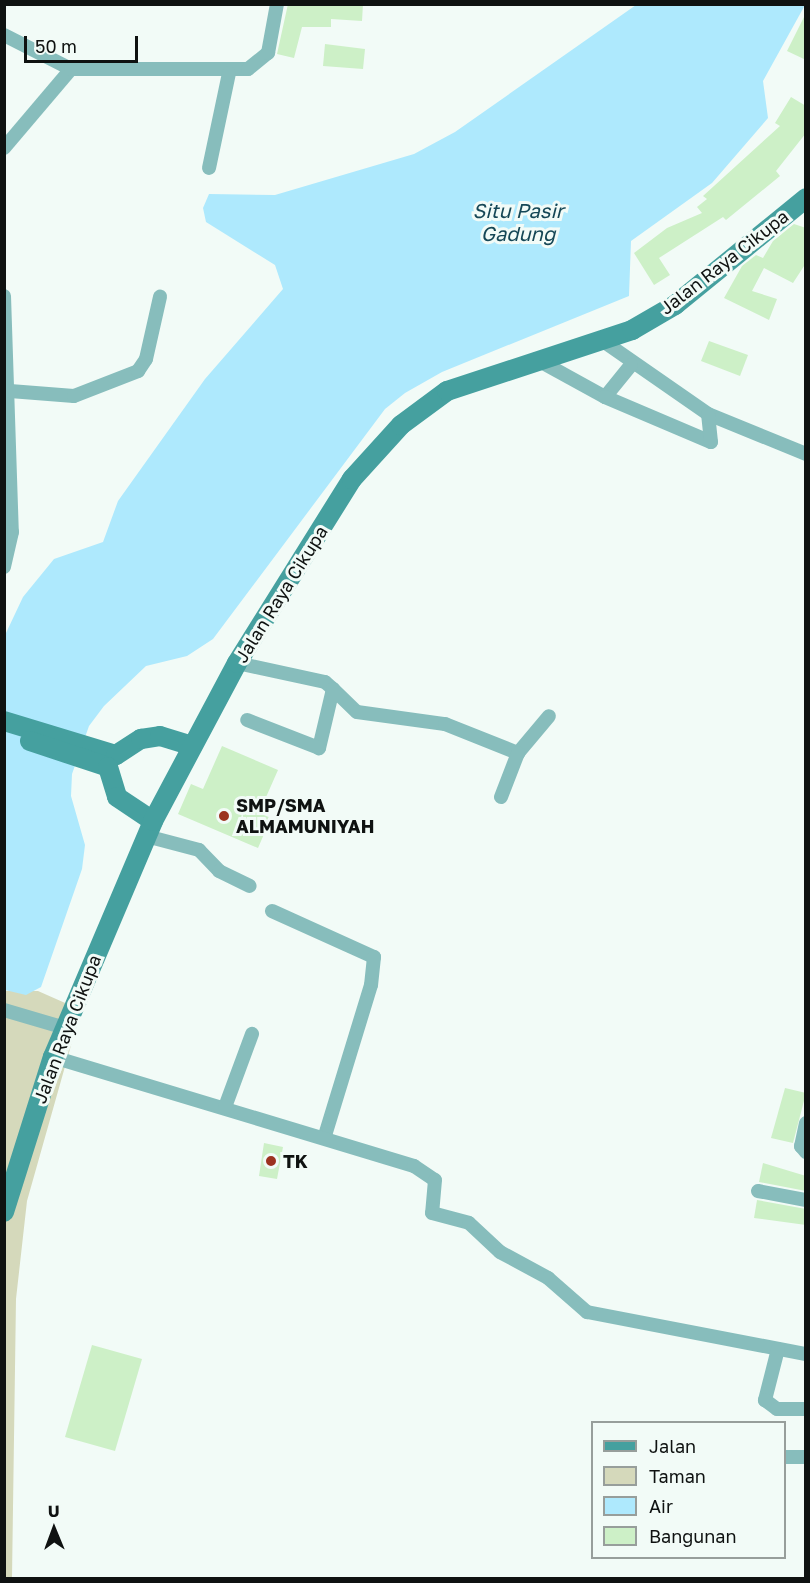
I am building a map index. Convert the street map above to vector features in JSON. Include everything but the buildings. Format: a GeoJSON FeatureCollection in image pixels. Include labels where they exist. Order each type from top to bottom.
{"type":"FeatureCollection","features":[{"type":"Feature","properties":{"kind":"main road","name":"Jalan Raya Cikupa"},"geometry":{"type":"LineString","coordinates":[[4,1212],[53,1056],[150,829],[237,663],[352,479],[401,424],[447,391],[536,359],[603,342],[673,306],[806,198]]}},
{"type":"Feature","properties":{"kind":"main road"},"geometry":{"type":"LineString","coordinates":[[4,721],[112,761]]}},
{"type":"Feature","properties":{"kind":"main road"},"geometry":{"type":"LineString","coordinates":[[4,733],[112,761]]}},
{"type":"Feature","properties":{"kind":"main road"},"geometry":{"type":"LineString","coordinates":[[112,761],[141,739],[160,735],[192,746]]}},
{"type":"Feature","properties":{"kind":"main road"},"geometry":{"type":"LineString","coordinates":[[112,761],[117,797],[150,829]]}},
{"type":"Feature","properties":{"kind":"street"},"geometry":{"type":"LineString","coordinates":[[4,35],[71,69],[229,73],[248,69],[268,53],[277,4]]}},
{"type":"Feature","properties":{"kind":"street"},"geometry":{"type":"LineString","coordinates":[[4,148],[71,69]]}},
{"type":"Feature","properties":{"kind":"street"},"geometry":{"type":"LineString","coordinates":[[209,168],[220,136],[229,73]]}},
{"type":"Feature","properties":{"kind":"street"},"geometry":{"type":"LineString","coordinates":[[4,296],[10,392],[8,496],[11,548],[4,567]]}},
{"type":"Feature","properties":{"kind":"street"},"geometry":{"type":"LineString","coordinates":[[10,392],[74,396],[138,371],[146,358],[160,297]]}},
{"type":"Feature","properties":{"kind":"street"},"geometry":{"type":"LineString","coordinates":[[603,342],[631,365],[708,414],[806,454]]}},
{"type":"Feature","properties":{"kind":"street"},"geometry":{"type":"LineString","coordinates":[[536,359],[605,397],[711,442],[708,414]]}},
{"type":"Feature","properties":{"kind":"street"},"geometry":{"type":"LineString","coordinates":[[605,397],[631,365]]}},
{"type":"Feature","properties":{"kind":"street"},"geometry":{"type":"LineString","coordinates":[[237,663],[325,682],[357,712],[445,724],[518,753]]}},
{"type":"Feature","properties":{"kind":"street"},"geometry":{"type":"LineString","coordinates":[[247,720],[319,748],[333,689]]}},
{"type":"Feature","properties":{"kind":"street"},"geometry":{"type":"LineString","coordinates":[[501,797],[518,753],[549,716]]}},
{"type":"Feature","properties":{"kind":"street"},"geometry":{"type":"LineString","coordinates":[[150,829],[200,850],[219,871],[250,886]]}},
{"type":"Feature","properties":{"kind":"street"},"geometry":{"type":"LineString","coordinates":[[272,911],[374,957],[371,985],[325,1135]]}},
{"type":"Feature","properties":{"kind":"street"},"geometry":{"type":"LineString","coordinates":[[4,1010],[65,1028]]}},
{"type":"Feature","properties":{"kind":"street"},"geometry":{"type":"LineString","coordinates":[[225,1107],[252,1034]]}},
{"type":"Feature","properties":{"kind":"street"},"geometry":{"type":"LineString","coordinates":[[53,1056],[325,1135],[431,1175],[432,1214],[469,1223],[500,1252],[548,1278],[587,1312],[806,1354]]}},
{"type":"Feature","properties":{"kind":"street"},"geometry":{"type":"LineString","coordinates":[[806,1123],[801,1146],[806,1152]]}},
{"type":"Feature","properties":{"kind":"street"},"geometry":{"type":"LineString","coordinates":[[758,1191],[806,1200]]}},
{"type":"Feature","properties":{"kind":"street"},"geometry":{"type":"LineString","coordinates":[[778,1349],[765,1400],[777,1409],[806,1409]]}},
{"type":"Feature","properties":{"kind":"street"},"geometry":{"type":"LineString","coordinates":[[786,1457],[806,1457]]}},
{"type":"Feature","properties":{"kind":"green space"},"geometry":{"type":"Polygon","coordinates":[[[4,991],[38,991],[81,1010],[27,1201],[16,1299],[12,1578],[4,1578],[4,991]]]}},
{"type":"Feature","properties":{"kind":"water","name":"Situ Pasir Gadung"},"geometry":{"type":"Polygon","coordinates":[[[636,5],[805,5],[763,81],[768,118],[712,183],[631,241],[629,296],[442,372],[405,393],[385,409],[213,639],[187,656],[146,666],[104,706],[89,726],[72,774],[71,796],[85,845],[82,869],[41,987],[26,995],[5,990],[6,633],[23,597],[54,559],[103,542],[118,501],[205,379],[283,289],[275,265],[206,222],[203,208],[209,194],[275,195],[414,154],[455,132],[636,5]]]}},
{"type":"Feature","properties":{"kind":"place","name":"SMP/SMA ALMAMUNIYAH"},"geometry":{"type":"Point","coordinates":[224,816]}},
{"type":"Feature","properties":{"kind":"place","name":"TK"},"geometry":{"type":"Point","coordinates":[271,1161]}}]}
